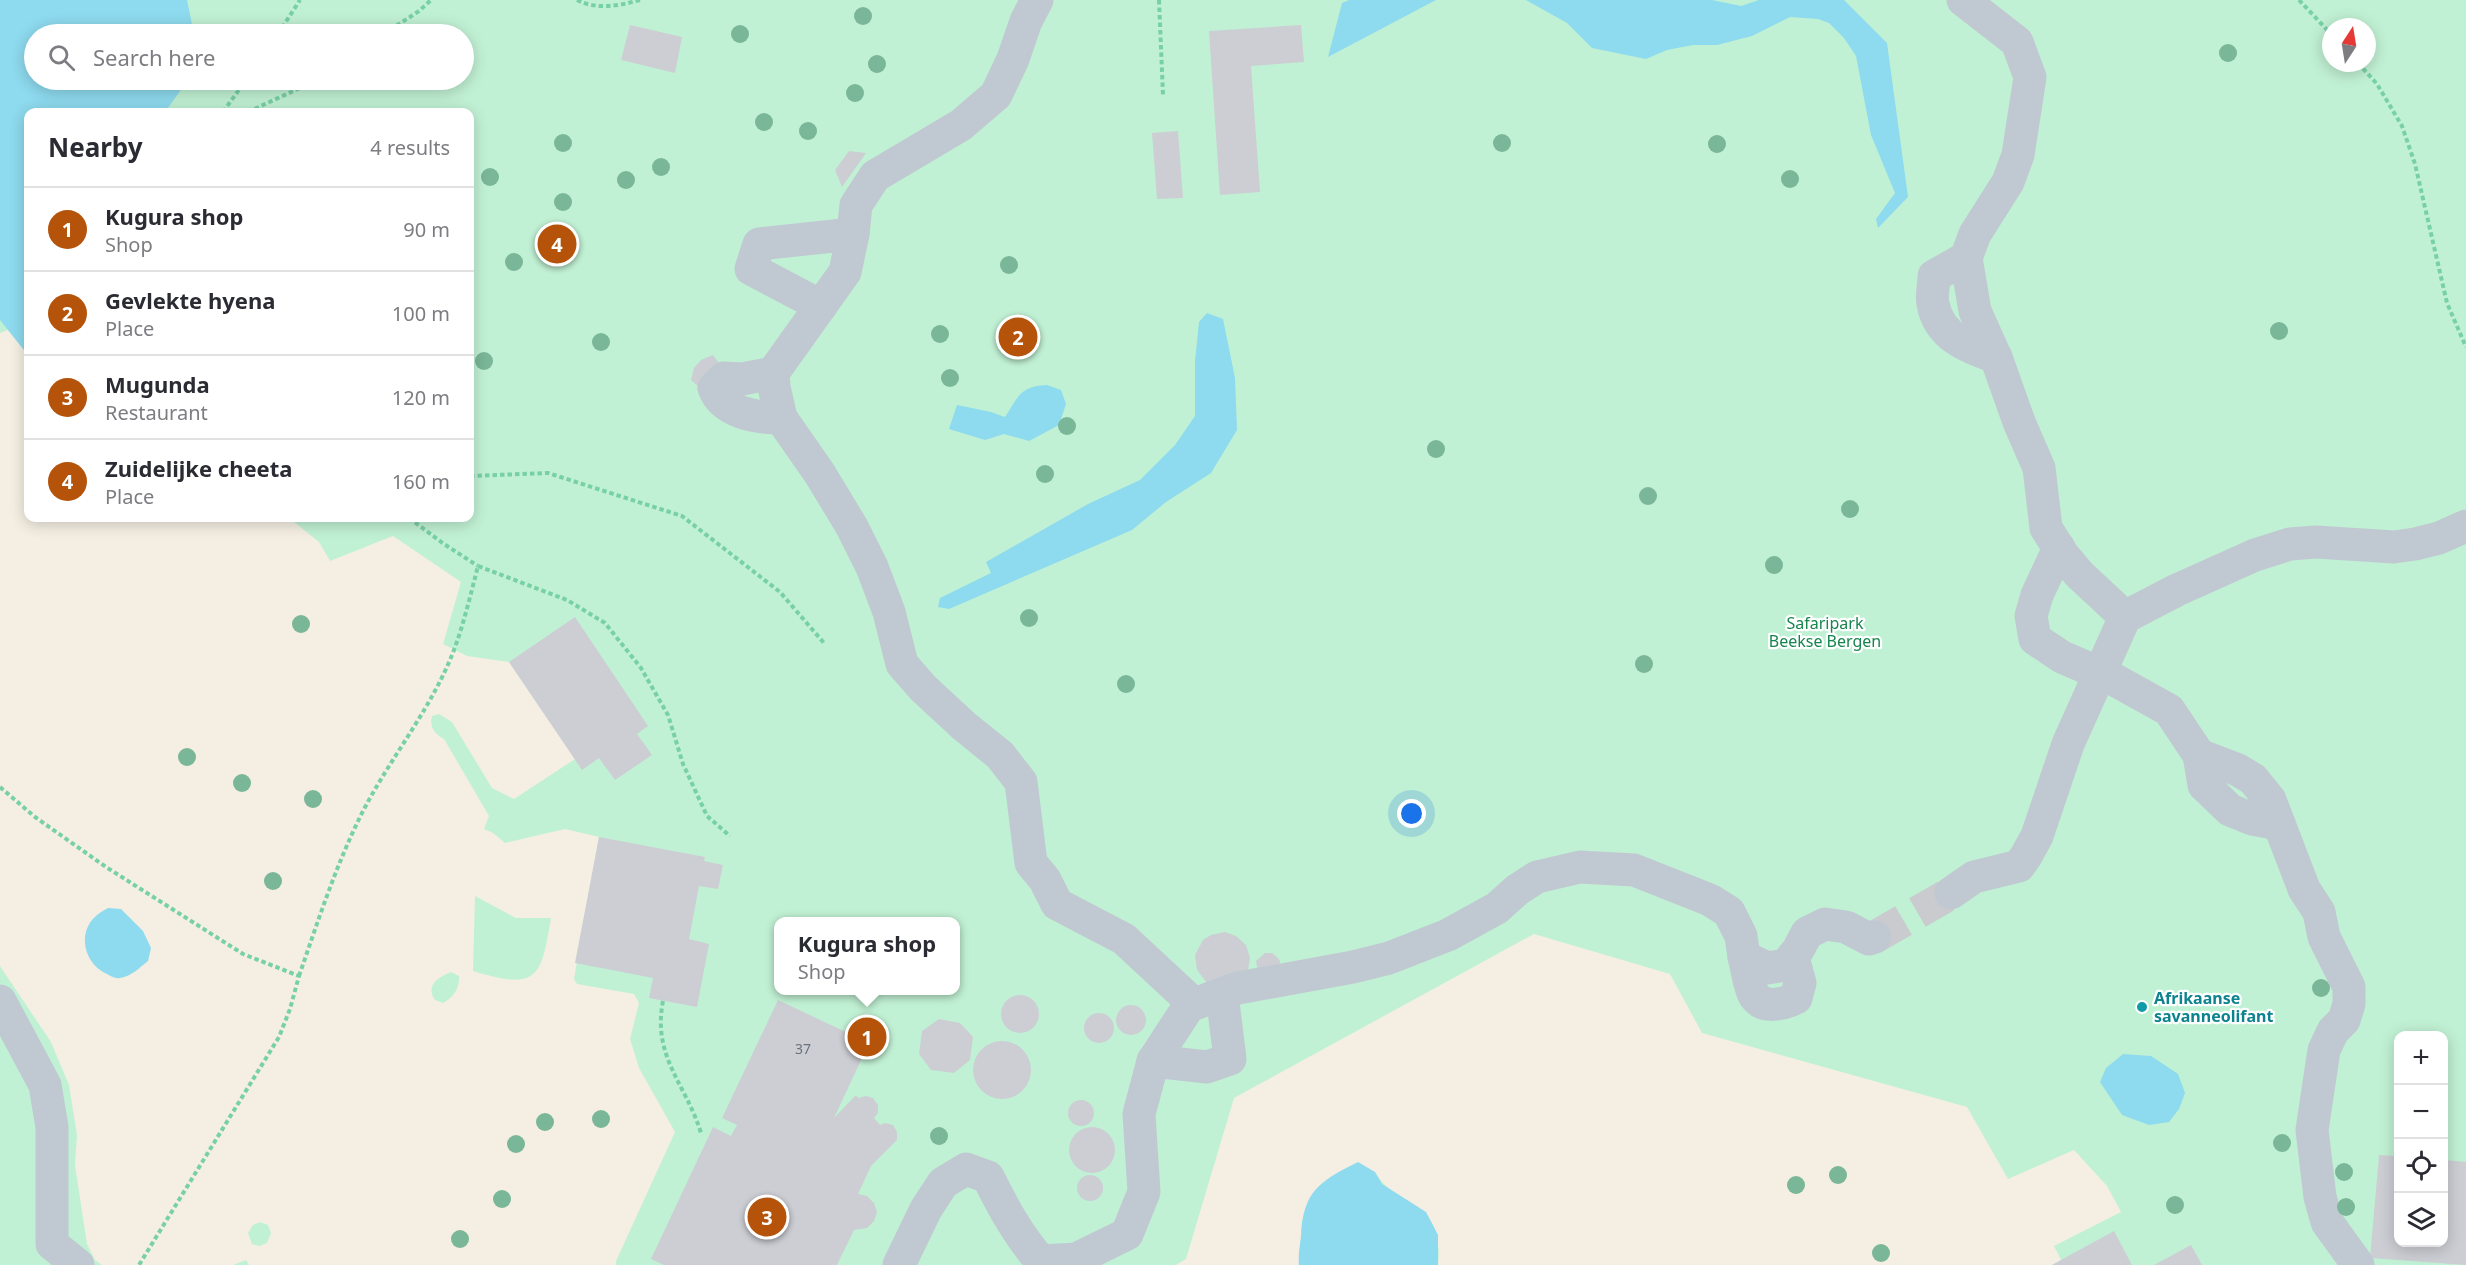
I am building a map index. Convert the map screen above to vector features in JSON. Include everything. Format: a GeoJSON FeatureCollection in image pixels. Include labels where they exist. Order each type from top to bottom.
{"type":"FeatureCollection","features":[{"type":"Feature","properties":{"kind":"street"},"geometry":{"type":"LineString","coordinates":[[1037,0],[996,95],[961,125],[875,176],[856,205],[845,272],[773,373],[774,387],[781,418],[820,474],[867,557],[889,612],[902,664],[923,688],[1000,755],[1021,783],[1031,863],[1045,880],[1058,904],[1124,939],[1208,999],[1230,1059],[1207,1067],[1153,1061]]}},
{"type":"Feature","properties":{"kind":"street"},"geometry":{"type":"LineString","coordinates":[[1963,0],[2017,42],[2031,77],[2018,155],[2008,182],[1975,234],[1966,258],[1975,311],[1996,357],[2019,422],[2039,468],[2046,528],[2079,574],[2125,618]]}},
{"type":"Feature","properties":{"kind":"street"},"geometry":{"type":"LineString","coordinates":[[821,306],[751,269],[759,244],[853,234]]}},
{"type":"Feature","properties":{"kind":"street"},"geometry":{"type":"LineString","coordinates":[[773,373],[742,380],[724,378],[714,388],[723,402],[745,414],[781,418]]}},
{"type":"Feature","properties":{"kind":"street"},"geometry":{"type":"LineString","coordinates":[[1951,893],[1974,877],[2019,866],[2026,856],[2037,836],[2068,744],[2125,618],[2177,590],[2255,555],[2290,544],[2316,542],[2394,547],[2439,538],[2466,526]]}},
{"type":"Feature","properties":{"kind":"street"},"geometry":{"type":"LineString","coordinates":[[2059,548],[2037,595],[2031,616],[2035,639],[2062,657],[2101,674],[2169,710],[2199,755],[2238,770],[2253,779],[2270,800],[2304,889],[2319,912],[2324,937],[2349,987],[2349,1004],[2344,1020],[2333,1031],[2324,1050],[2312,1130],[2320,1197],[2327,1222],[2358,1265]]}},
{"type":"Feature","properties":{"kind":"street"},"geometry":{"type":"LineString","coordinates":[[899,1265],[926,1209],[943,1183],[966,1169],[988,1177],[999,1200],[1027,1245],[1041,1261],[1076,1259],[1127,1234],[1144,1192],[1139,1114],[1153,1061],[1189,1006],[1238,988],[1353,967],[1389,958],[1448,935],[1497,908],[1517,890],[1537,877],[1580,867],[1634,870],[1710,900],[1729,912],[1741,936],[1744,957],[1767,968],[1786,965],[1807,933],[1825,924],[1846,927],[1869,939],[1875,937]]}},
{"type":"Feature","properties":{"kind":"street"},"geometry":{"type":"LineString","coordinates":[[0,1000],[45,1085],[52,1127],[52,1244],[78,1265]]}},
{"type":"Feature","properties":{"kind":"path"},"geometry":{"type":"LineString","coordinates":[[284,24],[300,0]]}},
{"type":"Feature","properties":{"kind":"path"},"geometry":{"type":"LineString","coordinates":[[399,24],[431,0]]}},
{"type":"Feature","properties":{"kind":"path"},"geometry":{"type":"LineString","coordinates":[[577,0],[587,5],[617,6],[640,0]]}},
{"type":"Feature","properties":{"kind":"path"},"geometry":{"type":"LineString","coordinates":[[1159,0],[1163,96]]}},
{"type":"Feature","properties":{"kind":"path"},"geometry":{"type":"LineString","coordinates":[[2299,0],[2322,24]]}},
{"type":"Feature","properties":{"kind":"path"},"geometry":{"type":"LineString","coordinates":[[2366,72],[2376,84],[2402,126],[2418,174],[2447,303],[2466,347]]}},
{"type":"Feature","properties":{"kind":"path"},"geometry":{"type":"LineString","coordinates":[[226,108],[239,90]]}},
{"type":"Feature","properties":{"kind":"path"},"geometry":{"type":"LineString","coordinates":[[257,108],[295,90]]}},
{"type":"Feature","properties":{"kind":"path"},"geometry":{"type":"LineString","coordinates":[[474,476],[548,473],[681,516],[780,592],[824,643]]}},
{"type":"Feature","properties":{"kind":"path"},"geometry":{"type":"LineString","coordinates":[[414,522],[478,566],[567,600],[605,623],[641,668],[669,715],[683,764],[707,816],[730,836]]}},
{"type":"Feature","properties":{"kind":"path"},"geometry":{"type":"LineString","coordinates":[[140,1265],[279,1037],[325,902],[361,814],[429,700],[454,650],[478,566]]}},
{"type":"Feature","properties":{"kind":"path"},"geometry":{"type":"LineString","coordinates":[[0,787],[35,817],[106,867],[243,954],[299,975]]}},
{"type":"Feature","properties":{"kind":"path"},"geometry":{"type":"LineString","coordinates":[[663,1001],[660,1016],[662,1043],[671,1069],[696,1118],[701,1133]]}},
{"type":"Feature","properties":{"kind":"green space","name":"Safaripark Beekse Bergen"},"geometry":{"type":"Polygon","coordinates":[[[0,0],[2466,0],[2466,1265],[0,1265],[0,0]]]}},
{"type":"Feature","properties":{"kind":"sand"},"geometry":{"type":"Polygon","coordinates":[[[8,330],[24,350],[24,522],[294,522],[319,542],[330,561],[393,536],[461,582],[443,644],[467,656],[509,662],[575,759],[514,799],[492,788],[452,722],[439,714],[432,716],[432,727],[444,739],[489,816],[484,829],[505,843],[565,829],[599,837],[574,979],[577,984],[634,994],[639,1003],[630,1039],[639,1068],[675,1132],[616,1265],[249,1265],[246,1260],[233,1265],[102,1265],[95,1260],[87,1244],[75,1165],[77,1135],[69,1085],[51,1042],[0,966],[0,333],[8,330]],[[475,896],[473,971],[511,980],[524,979],[533,974],[544,954],[551,918],[516,918],[475,896]],[[451,972],[438,979],[432,986],[432,995],[435,1000],[443,1003],[455,992],[459,976],[451,972]],[[260,1222],[253,1225],[248,1233],[252,1244],[259,1246],[267,1243],[271,1233],[268,1225],[260,1222]]]}},
{"type":"Feature","properties":{"kind":"sand"},"geometry":{"type":"Polygon","coordinates":[[[1534,934],[1670,974],[1702,1033],[1967,1107],[2008,1179],[2074,1150],[2107,1186],[2121,1212],[2054,1246],[2061,1260],[2052,1265],[1438,1265],[1438,1243],[1434,1227],[1427,1216],[1385,1185],[1375,1172],[1301,1239],[1299,1265],[1176,1265],[1186,1259],[1234,1098],[1534,934]]]}},
{"type":"Feature","properties":{"kind":"water"},"geometry":{"type":"Polygon","coordinates":[[[0,0],[187,0],[192,24],[24,24],[24,90],[181,90],[168,108],[24,108],[24,350],[0,320],[0,0]]]}},
{"type":"Feature","properties":{"kind":"water"},"geometry":{"type":"Polygon","coordinates":[[[1349,0],[1436,0],[1328,57],[1342,3],[1349,0]]]}},
{"type":"Feature","properties":{"kind":"water"},"geometry":{"type":"Polygon","coordinates":[[[1526,0],[1712,0],[1741,6],[1759,0],[1844,0],[1887,43],[1908,197],[1878,228],[1876,219],[1895,193],[1871,135],[1856,56],[1844,38],[1829,23],[1818,19],[1790,17],[1752,36],[1717,45],[1693,45],[1667,50],[1646,59],[1592,48],[1567,23],[1526,0]]]}},
{"type":"Feature","properties":{"kind":"water"},"geometry":{"type":"Polygon","coordinates":[[[1207,313],[1223,319],[1235,378],[1237,430],[1211,473],[1166,502],[1132,530],[949,609],[938,607],[940,598],[991,573],[986,562],[1088,504],[1140,480],[1175,445],[1195,416],[1195,361],[1199,322],[1207,313]]]}},
{"type":"Feature","properties":{"kind":"water"},"geometry":{"type":"Polygon","coordinates":[[[1047,385],[1061,390],[1066,404],[1059,425],[1029,441],[1004,434],[985,440],[949,429],[957,405],[1005,417],[1025,390],[1047,385]]]}},
{"type":"Feature","properties":{"kind":"water"},"geometry":{"type":"Polygon","coordinates":[[[108,908],[121,909],[143,931],[151,948],[148,961],[132,974],[120,978],[99,970],[93,964],[86,948],[86,931],[90,923],[108,908]]]}},
{"type":"Feature","properties":{"kind":"water"},"geometry":{"type":"Polygon","coordinates":[[[2123,1054],[2151,1056],[2178,1074],[2185,1093],[2179,1109],[2169,1122],[2149,1125],[2122,1115],[2100,1082],[2106,1068],[2123,1054]]]}},
{"type":"Feature","properties":{"kind":"water"},"geometry":{"type":"Polygon","coordinates":[[[1358,1162],[1375,1172],[1382,1184],[1426,1212],[1438,1235],[1438,1265],[1299,1265],[1302,1221],[1310,1198],[1316,1189],[1333,1175],[1358,1162]]]}},
{"type":"Feature","properties":{"kind":"building"},"geometry":{"type":"Polygon","coordinates":[[[630,25],[682,37],[675,73],[621,60],[630,25]]]}},
{"type":"Feature","properties":{"kind":"building"},"geometry":{"type":"Polygon","coordinates":[[[1301,25],[1304,62],[1251,66],[1260,192],[1220,195],[1209,31],[1301,25]]]}},
{"type":"Feature","properties":{"kind":"building"},"geometry":{"type":"Polygon","coordinates":[[[1178,131],[1183,198],[1157,199],[1152,133],[1178,131]]]}},
{"type":"Feature","properties":{"kind":"building"},"geometry":{"type":"Polygon","coordinates":[[[849,151],[866,153],[842,187],[835,170],[849,151]]]}},
{"type":"Feature","properties":{"kind":"building"},"geometry":{"type":"Polygon","coordinates":[[[713,355],[723,369],[700,388],[691,380],[694,368],[701,360],[713,355]]]}},
{"type":"Feature","properties":{"kind":"building"},"geometry":{"type":"Polygon","coordinates":[[[575,617],[648,726],[637,734],[652,755],[615,780],[599,758],[582,770],[509,662],[575,617]]]}},
{"type":"Feature","properties":{"kind":"building"},"geometry":{"type":"Polygon","coordinates":[[[599,837],[705,857],[704,861],[723,865],[718,889],[699,886],[689,939],[709,944],[697,1007],[649,998],[653,978],[575,963],[599,837]]]}},
{"type":"Feature","properties":{"kind":"building"},"geometry":{"type":"Polygon","coordinates":[[[1225,932],[1236,936],[1246,945],[1250,958],[1248,970],[1207,983],[1197,970],[1195,955],[1203,940],[1211,935],[1225,932]]]}},
{"type":"Feature","properties":{"kind":"building"},"geometry":{"type":"Polygon","coordinates":[[[1265,953],[1272,953],[1277,957],[1280,961],[1279,969],[1258,972],[1256,961],[1265,953]]]}},
{"type":"Feature","properties":{"kind":"building"},"geometry":{"type":"Polygon","coordinates":[[[1020,995],[1033,1001],[1039,1014],[1033,1027],[1020,1033],[1007,1027],[1001,1014],[1007,1001],[1020,995]]]}},
{"type":"Feature","properties":{"kind":"building"},"geometry":{"type":"Polygon","coordinates":[[[778,1000],[869,1043],[834,1118],[856,1095],[858,1098],[866,1096],[873,1098],[878,1105],[878,1113],[874,1118],[880,1125],[885,1123],[893,1125],[897,1132],[897,1140],[871,1166],[858,1194],[867,1196],[874,1203],[877,1212],[874,1221],[867,1228],[854,1230],[837,1265],[664,1265],[651,1259],[713,1127],[731,1136],[737,1125],[722,1118],[778,1000]]]}},
{"type":"Feature","properties":{"kind":"building"},"geometry":{"type":"Polygon","coordinates":[[[1131,1005],[1142,1009],[1146,1020],[1142,1031],[1131,1035],[1120,1031],[1116,1020],[1120,1009],[1131,1005]]]}},
{"type":"Feature","properties":{"kind":"building"},"geometry":{"type":"Polygon","coordinates":[[[1099,1013],[1110,1017],[1114,1028],[1110,1039],[1099,1043],[1088,1039],[1084,1028],[1088,1017],[1099,1013]]]}},
{"type":"Feature","properties":{"kind":"building"},"geometry":{"type":"Polygon","coordinates":[[[939,1019],[960,1023],[973,1037],[970,1060],[954,1073],[931,1070],[919,1054],[922,1031],[939,1019]]]}},
{"type":"Feature","properties":{"kind":"building"},"geometry":{"type":"Polygon","coordinates":[[[1002,1041],[1013,1043],[1026,1054],[1031,1070],[1029,1081],[1018,1094],[1002,1099],[991,1097],[978,1086],[973,1070],[975,1059],[986,1046],[1002,1041]]]}},
{"type":"Feature","properties":{"kind":"building"},"geometry":{"type":"Polygon","coordinates":[[[1081,1100],[1090,1104],[1094,1113],[1090,1122],[1081,1126],[1072,1122],[1068,1113],[1072,1104],[1081,1100]]]}},
{"type":"Feature","properties":{"kind":"building"},"geometry":{"type":"Polygon","coordinates":[[[1092,1127],[1108,1134],[1115,1150],[1108,1166],[1092,1173],[1076,1166],[1069,1150],[1076,1134],[1092,1127]]]}},
{"type":"Feature","properties":{"kind":"building"},"geometry":{"type":"Polygon","coordinates":[[[2379,1155],[2394,1156],[2394,1247],[2448,1247],[2448,1160],[2466,1162],[2466,1265],[2370,1258],[2379,1155]]]}},
{"type":"Feature","properties":{"kind":"building"},"geometry":{"type":"Polygon","coordinates":[[[1090,1175],[1099,1179],[1103,1188],[1099,1197],[1090,1201],[1081,1197],[1077,1188],[1081,1179],[1090,1175]]]}},
{"type":"Feature","properties":{"kind":"building"},"geometry":{"type":"Polygon","coordinates":[[[2114,1231],[2132,1265],[2052,1265],[2061,1260],[2114,1231]]]}},
{"type":"Feature","properties":{"kind":"building"},"geometry":{"type":"Polygon","coordinates":[[[2191,1245],[2202,1265],[2154,1265],[2191,1245]]]}},
{"type":"Feature","properties":{"kind":"tunnel"},"geometry":{"type":"LineString","coordinates":[[1875,937],[1951,893]]}},
{"type":"Feature","properties":{"kind":"place","name":"Zuidelijke cheeta"},"geometry":{"type":"Point","coordinates":[557,244]}},
{"type":"Feature","properties":{"kind":"place","name":"Gevlekte hyena"},"geometry":{"type":"Point","coordinates":[1018,337]}},
{"type":"Feature","properties":{"kind":"place","name":"Afrikaanse savanneolifant"},"geometry":{"type":"Point","coordinates":[2142,1007]}},
{"type":"Feature","properties":{"kind":"place","name":"Kugura shop"},"geometry":{"type":"Point","coordinates":[867,1037]}},
{"type":"Feature","properties":{"kind":"place","name":"Mugunda"},"geometry":{"type":"Point","coordinates":[767,1217]}}]}
